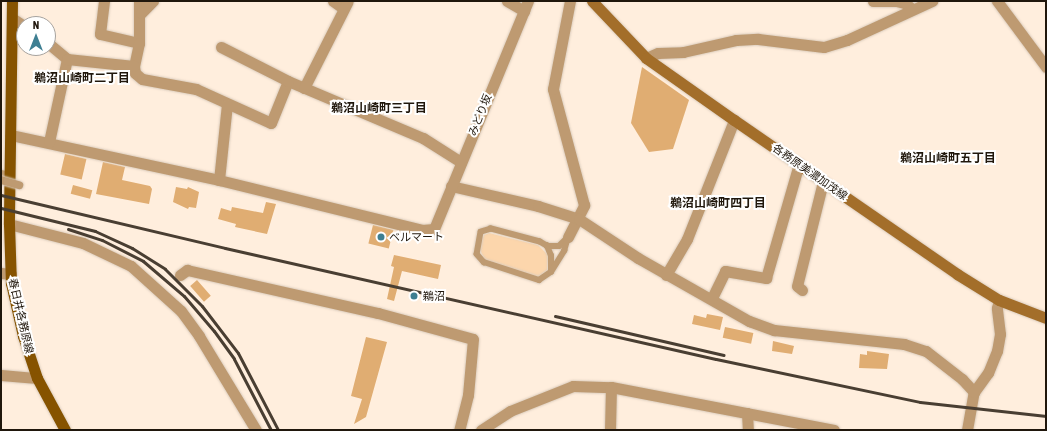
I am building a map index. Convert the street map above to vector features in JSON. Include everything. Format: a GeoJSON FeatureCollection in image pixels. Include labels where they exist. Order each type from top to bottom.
{"type":"FeatureCollection","features":[{"type":"Feature","properties":{"kind":"main road","name":"春日井各務原線"},"geometry":{"type":"LineString","coordinates":[[12,1],[11,136],[4,177],[9,224],[6,274],[23,336],[37,378],[65,430]]}},
{"type":"Feature","properties":{"kind":"main road","name":"各務原美濃加茂線"},"geometry":{"type":"LineString","coordinates":[[592,1],[646,58],[734,120],[823,182],[999,300],[1046,318]]}},
{"type":"Feature","properties":{"kind":"street"},"geometry":{"type":"LineString","coordinates":[[104,1],[100,34],[139,43]]}},
{"type":"Feature","properties":{"kind":"street"},"geometry":{"type":"LineString","coordinates":[[139,1],[141,13],[139,43],[134,66],[135,73],[142,79],[196,89],[271,123],[288,81]]}},
{"type":"Feature","properties":{"kind":"street"},"geometry":{"type":"LineString","coordinates":[[141,13],[153,1]]}},
{"type":"Feature","properties":{"kind":"street"},"geometry":{"type":"LineString","coordinates":[[304,88],[346,4],[333,1]]}},
{"type":"Feature","properties":{"kind":"street"},"geometry":{"type":"LineString","coordinates":[[506,1],[526,6]]}},
{"type":"Feature","properties":{"kind":"street"},"geometry":{"type":"LineString","coordinates":[[568,237],[579,219],[584,206],[553,89],[570,1]]}},
{"type":"Feature","properties":{"kind":"street"},"geometry":{"type":"LineString","coordinates":[[873,1],[896,1],[912,9]]}},
{"type":"Feature","properties":{"kind":"street"},"geometry":{"type":"LineString","coordinates":[[646,58],[658,54],[683,52],[736,40],[758,39],[824,47],[847,40],[932,1]]}},
{"type":"Feature","properties":{"kind":"street"},"geometry":{"type":"LineString","coordinates":[[997,1],[1046,66]]}},
{"type":"Feature","properties":{"kind":"street","name":"みどり坂"},"geometry":{"type":"LineString","coordinates":[[219,180],[422,230],[434,229],[526,6]]}},
{"type":"Feature","properties":{"kind":"street"},"geometry":{"type":"LineString","coordinates":[[12,18],[16,21]]}},
{"type":"Feature","properties":{"kind":"street"},"geometry":{"type":"LineString","coordinates":[[221,47],[288,81],[423,138],[461,162]]}},
{"type":"Feature","properties":{"kind":"street"},"geometry":{"type":"LineString","coordinates":[[56,50],[67,59],[134,66]]}},
{"type":"Feature","properties":{"kind":"street"},"geometry":{"type":"LineString","coordinates":[[49,142],[67,59]]}},
{"type":"Feature","properties":{"kind":"street"},"geometry":{"type":"LineString","coordinates":[[11,136],[49,142],[219,180],[227,104]]}},
{"type":"Feature","properties":{"kind":"street"},"geometry":{"type":"LineString","coordinates":[[666,275],[687,239],[734,120]]}},
{"type":"Feature","properties":{"kind":"street"},"geometry":{"type":"LineString","coordinates":[[712,298],[725,270],[766,278],[799,164]]}},
{"type":"Feature","properties":{"kind":"street"},"geometry":{"type":"LineString","coordinates":[[4,177],[19,185]]}},
{"type":"Feature","properties":{"kind":"street"},"geometry":{"type":"LineString","coordinates":[[802,290],[797,286],[823,182]]}},
{"type":"Feature","properties":{"kind":"street"},"geometry":{"type":"LineString","coordinates":[[452,186],[538,206],[579,219],[666,275],[712,298],[749,321],[774,330],[904,344],[926,351],[962,380],[974,392]]}},
{"type":"Feature","properties":{"kind":"street"},"geometry":{"type":"LineString","coordinates":[[9,224],[83,243],[132,266],[181,311],[199,336],[256,430]]}},
{"type":"Feature","properties":{"kind":"street"},"geometry":{"type":"LineString","coordinates":[[180,275],[188,270],[378,313],[472,339],[468,395],[459,430]]}},
{"type":"Feature","properties":{"kind":"street"},"geometry":{"type":"LineString","coordinates":[[967,430],[974,392],[988,373],[997,351],[1000,334],[997,308],[999,300]]}},
{"type":"Feature","properties":{"kind":"street"},"geometry":{"type":"LineString","coordinates":[[1,375],[37,378]]}},
{"type":"Feature","properties":{"kind":"street"},"geometry":{"type":"LineString","coordinates":[[481,430],[510,411],[541,396],[574,386],[611,387],[834,430]]}},
{"type":"Feature","properties":{"kind":"street"},"geometry":{"type":"LineString","coordinates":[[610,430],[611,387]]}},
{"type":"Feature","properties":{"kind":"street"},"geometry":{"type":"LineString","coordinates":[[747,413],[748,430]]}},
{"type":"Feature","properties":{"kind":"lane"},"geometry":{"type":"LineString","coordinates":[[491,228],[547,246],[559,246],[568,237],[564,251],[551,272],[539,280],[484,262],[477,254],[481,232],[491,228]]}},
{"type":"Feature","properties":{"kind":"lane"},"geometry":{"type":"LineString","coordinates":[[547,246],[551,256],[551,272]]}},
{"type":"Feature","properties":{"kind":"shaded area"},"geometry":{"type":"Polygon","coordinates":[[[489,233],[538,245],[548,255],[547,270],[538,277],[485,260],[481,252],[481,242],[484,235],[489,233]]]}},
{"type":"Feature","properties":{"kind":"building"},"geometry":{"type":"Polygon","coordinates":[[[642,67],[689,100],[673,149],[649,152],[631,123],[642,67]]]}},
{"type":"Feature","properties":{"kind":"building"},"geometry":{"type":"Polygon","coordinates":[[[65,154],[86,159],[82,179],[60,174],[65,154]]]}},
{"type":"Feature","properties":{"kind":"building"},"geometry":{"type":"Polygon","coordinates":[[[103,162],[125,167],[122,180],[150,186],[152,189],[149,204],[96,194],[103,162]]]}},
{"type":"Feature","properties":{"kind":"building"},"geometry":{"type":"Polygon","coordinates":[[[73,185],[92,190],[90,199],[71,194],[73,185]]]}},
{"type":"Feature","properties":{"kind":"building"},"geometry":{"type":"Polygon","coordinates":[[[176,187],[187,189],[188,187],[199,192],[196,208],[189,207],[188,209],[173,202],[176,187]]]}},
{"type":"Feature","properties":{"kind":"building"},"geometry":{"type":"Polygon","coordinates":[[[266,202],[276,204],[267,234],[235,227],[236,224],[218,219],[221,208],[231,211],[232,207],[263,213],[266,202]]]}},
{"type":"Feature","properties":{"kind":"building","name":"ベルマート"},"geometry":{"type":"Polygon","coordinates":[[[373,225],[393,230],[389,249],[368,243],[373,225]]]}},
{"type":"Feature","properties":{"kind":"building","name":"鵜沼"},"geometry":{"type":"Polygon","coordinates":[[[394,255],[441,265],[438,279],[402,271],[394,301],[387,299],[394,267],[391,266],[394,255]]]}},
{"type":"Feature","properties":{"kind":"building"},"geometry":{"type":"Polygon","coordinates":[[[197,280],[211,296],[204,302],[190,286],[197,280]]]}},
{"type":"Feature","properties":{"kind":"building"},"geometry":{"type":"Polygon","coordinates":[[[707,314],[723,317],[720,330],[692,324],[694,315],[706,318],[707,314]]]}},
{"type":"Feature","properties":{"kind":"building"},"geometry":{"type":"Polygon","coordinates":[[[725,327],[753,333],[751,344],[723,338],[725,327]]]}},
{"type":"Feature","properties":{"kind":"building"},"geometry":{"type":"Polygon","coordinates":[[[366,337],[387,342],[366,417],[354,424],[362,399],[351,396],[366,337]]]}},
{"type":"Feature","properties":{"kind":"building"},"geometry":{"type":"Polygon","coordinates":[[[773,341],[794,346],[792,354],[772,351],[773,341]]]}},
{"type":"Feature","properties":{"kind":"building"},"geometry":{"type":"Polygon","coordinates":[[[867,351],[889,354],[887,369],[859,368],[860,354],[867,355],[867,351]]]}},
{"type":"Feature","properties":{"kind":"railway"},"geometry":{"type":"LineString","coordinates":[[1,195],[225,248],[716,359],[920,402],[1046,416]]}},
{"type":"Feature","properties":{"kind":"railway"},"geometry":{"type":"LineString","coordinates":[[1,208],[95,231],[132,248],[165,269],[202,306],[238,353],[278,430]]}},
{"type":"Feature","properties":{"kind":"railway"},"geometry":{"type":"LineString","coordinates":[[68,229],[102,240],[143,261],[184,296],[214,331],[234,359],[271,430]]}},
{"type":"Feature","properties":{"kind":"railway"},"geometry":{"type":"LineString","coordinates":[[555,316],[724,355]]}},
{"type":"Feature","properties":{"kind":"place","name":"ベルマート"},"geometry":{"type":"Point","coordinates":[381,237]}},
{"type":"Feature","properties":{"kind":"place","name":"鵜沼"},"geometry":{"type":"Point","coordinates":[414,296]}},
{"type":"Feature","properties":{"kind":"district","name":"鵜沼山崎町二丁目"},"geometry":{"type":"Point","coordinates":[82,79]}},
{"type":"Feature","properties":{"kind":"district","name":"鵜沼山崎町三丁目"},"geometry":{"type":"Point","coordinates":[379,109]}},
{"type":"Feature","properties":{"kind":"district","name":"鵜沼山崎町五丁目"},"geometry":{"type":"Point","coordinates":[948,159]}},
{"type":"Feature","properties":{"kind":"district","name":"鵜沼山崎町四丁目"},"geometry":{"type":"Point","coordinates":[718,204]}}]}
